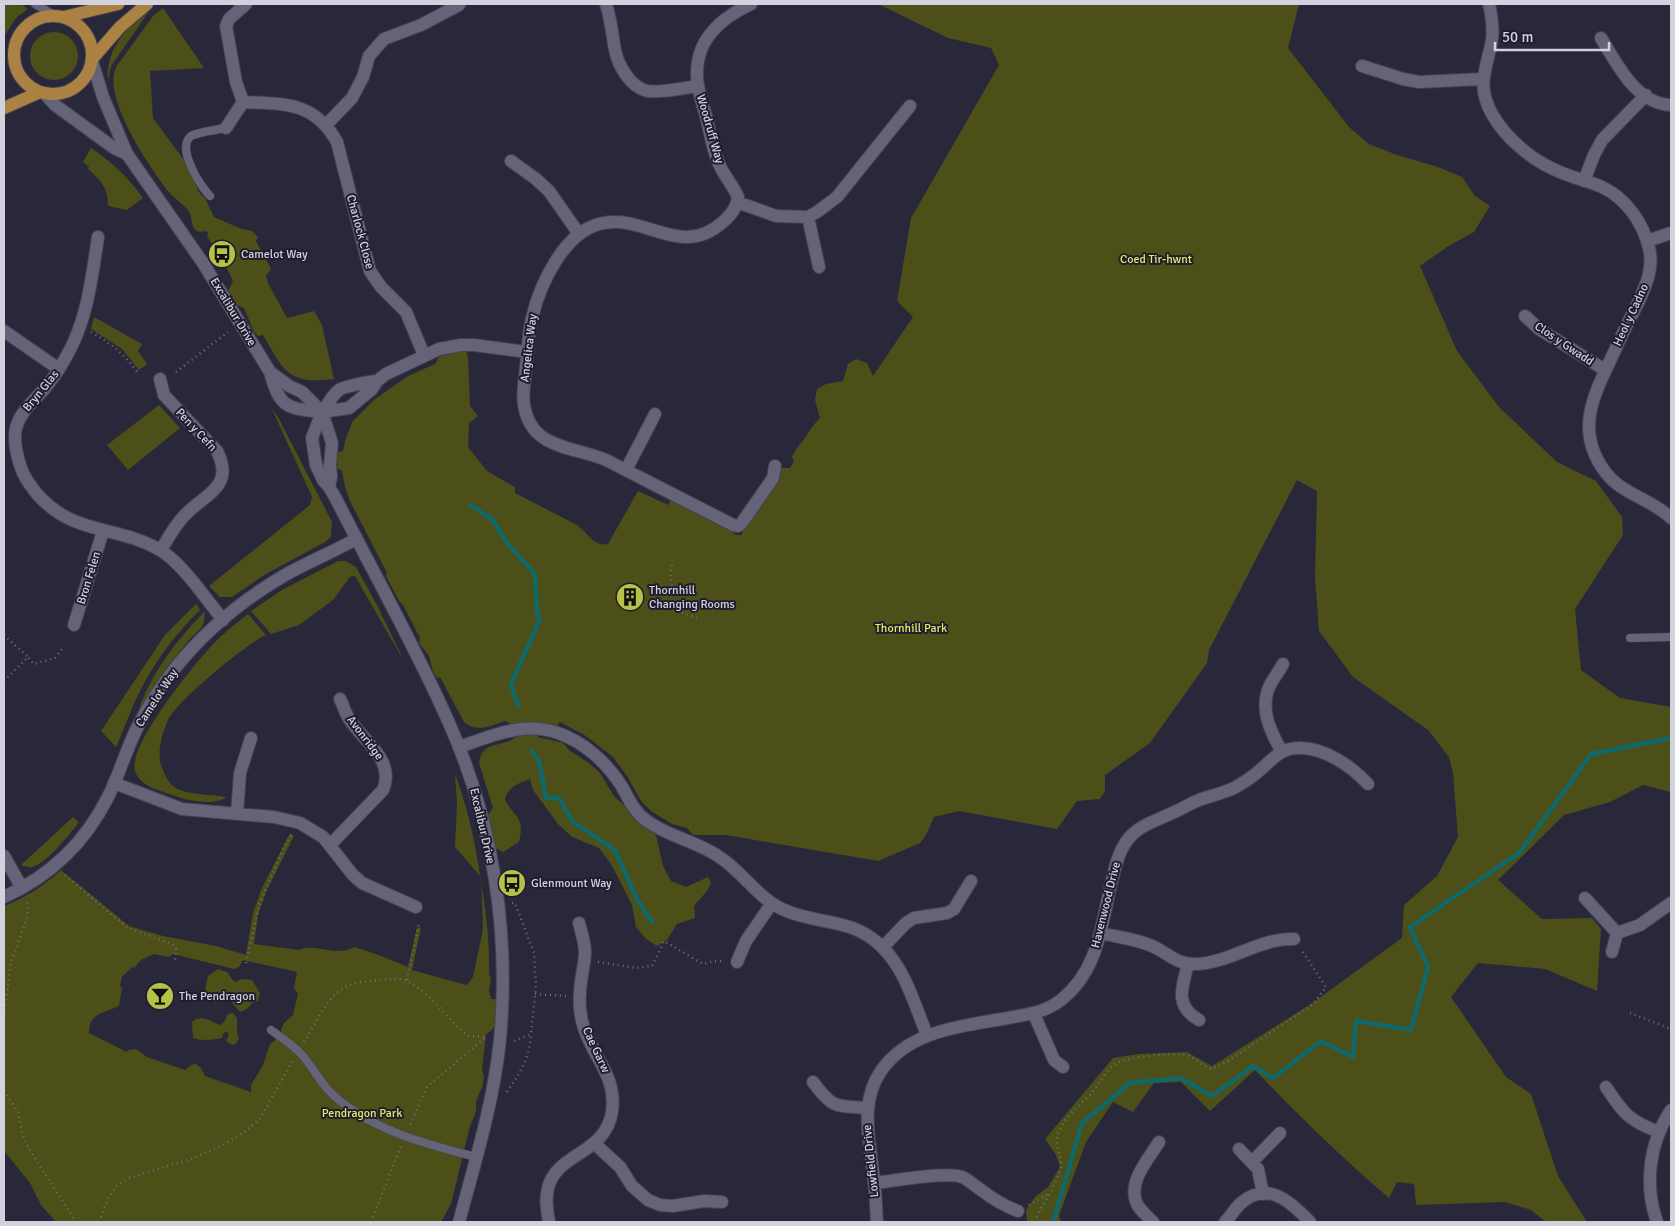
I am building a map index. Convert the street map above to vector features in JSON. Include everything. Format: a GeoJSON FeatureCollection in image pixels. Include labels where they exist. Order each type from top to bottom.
{"type":"FeatureCollection","features":[{"type":"Feature","properties":{"kind":"main road"},"geometry":{"type":"LineString","coordinates":[[4,57],[27,25],[35,20],[118,4]]}},
{"type":"Feature","properties":{"kind":"main road"},"geometry":{"type":"LineString","coordinates":[[92,59],[120,27],[147,4]]}},
{"type":"Feature","properties":{"kind":"main road"},"geometry":{"type":"LineString","coordinates":[[16,41],[14,62],[17,72],[27,84],[42,93],[54,94],[65,93],[75,88],[83,81],[89,71],[92,49],[86,32],[80,25],[59,16]]}},
{"type":"Feature","properties":{"kind":"main road"},"geometry":{"type":"LineString","coordinates":[[4,108],[42,93]]}},
{"type":"Feature","properties":{"kind":"street"},"geometry":{"type":"LineString","coordinates":[[226,128],[243,102],[236,82],[226,26],[233,14],[246,4]]}},
{"type":"Feature","properties":{"kind":"street"},"geometry":{"type":"LineString","coordinates":[[606,4],[618,61],[631,80],[646,91],[698,86]]}},
{"type":"Feature","properties":{"kind":"street","name":"Woodruff Way"},"geometry":{"type":"LineString","coordinates":[[737,202],[738,196],[718,162],[698,86],[697,64],[702,48],[711,31],[731,13],[751,4]]}},
{"type":"Feature","properties":{"kind":"street","name":"Heol y Cadno"},"geometry":{"type":"LineString","coordinates":[[1489,4],[1492,31],[1491,44],[1484,66],[1483,79],[1484,94],[1492,115],[1515,143],[1543,164],[1559,172],[1601,186],[1613,193],[1624,202],[1638,221],[1647,241],[1651,260],[1648,279],[1594,394],[1588,427],[1595,453],[1608,476],[1657,506],[1671,518]]}},
{"type":"Feature","properties":{"kind":"street"},"geometry":{"type":"LineString","coordinates":[[326,125],[352,98],[361,83],[369,56],[384,39],[421,25],[459,5]]}},
{"type":"Feature","properties":{"kind":"street"},"geometry":{"type":"LineString","coordinates":[[1600,38],[1633,86],[1657,102],[1671,105]]}},
{"type":"Feature","properties":{"kind":"street","name":"Excalibur Drive"},"geometry":{"type":"LineString","coordinates":[[92,59],[103,96],[127,154],[203,263],[270,372],[273,385],[280,398],[291,409],[322,412]]}},
{"type":"Feature","properties":{"kind":"street"},"geometry":{"type":"LineString","coordinates":[[1362,66],[1419,82],[1483,79]]}},
{"type":"Feature","properties":{"kind":"street","name":"Excalibur Drive"},"geometry":{"type":"LineString","coordinates":[[42,93],[55,105],[114,148],[127,154]]}},
{"type":"Feature","properties":{"kind":"street"},"geometry":{"type":"LineString","coordinates":[[1584,181],[1602,140],[1646,95]]}},
{"type":"Feature","properties":{"kind":"street","name":"Charlock Close"},"geometry":{"type":"LineString","coordinates":[[243,102],[296,106],[307,111],[326,125],[337,142],[370,271],[381,287],[406,312],[424,355]]}},
{"type":"Feature","properties":{"kind":"street"},"geometry":{"type":"LineString","coordinates":[[737,202],[776,216],[808,216],[837,197],[910,106]]}},
{"type":"Feature","properties":{"kind":"street"},"geometry":{"type":"LineString","coordinates":[[511,161],[549,191],[579,234]]}},
{"type":"Feature","properties":{"kind":"street","name":"Angelica Way"},"geometry":{"type":"LineString","coordinates":[[737,202],[734,211],[726,219],[715,229],[703,234],[671,236],[631,223],[614,222],[590,227],[579,234],[562,252],[541,288],[531,319],[524,404],[530,424],[536,432],[556,445],[593,454],[733,525],[738,526],[741,524],[773,478],[775,466]]}},
{"type":"Feature","properties":{"kind":"street"},"geometry":{"type":"LineString","coordinates":[[808,216],[819,267]]}},
{"type":"Feature","properties":{"kind":"street"},"geometry":{"type":"LineString","coordinates":[[1647,241],[1671,232]]}},
{"type":"Feature","properties":{"kind":"street","name":"Bryn Glas"},"geometry":{"type":"LineString","coordinates":[[98,237],[80,326],[74,343],[44,390],[25,409],[20,418],[15,436],[18,460],[30,486],[43,501],[68,518],[103,531],[133,539],[160,550],[171,558],[183,571],[223,620]]}},
{"type":"Feature","properties":{"kind":"street","name":"Clos y Gwadd"},"geometry":{"type":"LineString","coordinates":[[1525,316],[1539,329],[1605,370]]}},
{"type":"Feature","properties":{"kind":"street"},"geometry":{"type":"LineString","coordinates":[[4,331],[59,369]]}},
{"type":"Feature","properties":{"kind":"street"},"geometry":{"type":"LineString","coordinates":[[322,412],[339,389],[377,380],[399,367],[440,349],[474,345],[527,352]]}},
{"type":"Feature","properties":{"kind":"street","name":"Excalibur Drive"},"geometry":{"type":"LineString","coordinates":[[270,372],[289,386],[302,392],[322,412],[332,442],[329,487]]}},
{"type":"Feature","properties":{"kind":"street","name":"Pen y Cefn"},"geometry":{"type":"LineString","coordinates":[[160,379],[164,395],[217,451],[223,463],[223,474],[220,484],[186,514],[160,550]]}},
{"type":"Feature","properties":{"kind":"street"},"geometry":{"type":"LineString","coordinates":[[322,412],[349,408],[372,389],[377,380]]}},
{"type":"Feature","properties":{"kind":"street","name":"Excalibur Drive"},"geometry":{"type":"LineString","coordinates":[[322,412],[312,438],[316,465],[322,480],[329,487],[429,680],[459,747],[482,818],[498,904],[502,966],[501,1018],[496,1064],[489,1103],[459,1222]]}},
{"type":"Feature","properties":{"kind":"street"},"geometry":{"type":"LineString","coordinates":[[626,470],[655,414]]}},
{"type":"Feature","properties":{"kind":"street","name":"Bron Felen"},"geometry":{"type":"LineString","coordinates":[[74,625],[103,531]]}},
{"type":"Feature","properties":{"kind":"street","name":"Camelot Way"},"geometry":{"type":"LineString","coordinates":[[4,897],[24,892],[55,866],[78,842],[98,814],[114,783],[137,728],[160,689],[193,648],[242,603],[286,575],[356,539]]}},
{"type":"Feature","properties":{"kind":"street"},"geometry":{"type":"LineString","coordinates":[[1282,752],[1266,721],[1265,710],[1270,685],[1283,664]]}},
{"type":"Feature","properties":{"kind":"street","name":"Avonridge"},"geometry":{"type":"LineString","coordinates":[[330,845],[383,790],[387,782],[387,772],[383,762],[348,718],[340,699]]}},
{"type":"Feature","properties":{"kind":"street"},"geometry":{"type":"LineString","coordinates":[[459,747],[508,731],[531,727],[545,729],[570,738],[584,746],[612,773],[634,809],[646,820],[666,833],[697,844],[720,857],[772,903],[800,915],[846,925],[865,933],[883,947],[902,975],[927,1035]]}},
{"type":"Feature","properties":{"kind":"street"},"geometry":{"type":"LineString","coordinates":[[238,814],[240,773],[251,738]]}},
{"type":"Feature","properties":{"kind":"street","name":"Havenwood Drive"},"geometry":{"type":"LineString","coordinates":[[927,1035],[1034,1014],[1050,1008],[1083,978],[1100,933],[1117,858],[1127,840],[1145,825],[1200,800],[1231,789],[1255,774],[1274,756],[1296,748],[1323,752],[1359,775],[1368,784]]}},
{"type":"Feature","properties":{"kind":"street"},"geometry":{"type":"LineString","coordinates":[[114,783],[182,809],[274,817],[300,823],[313,830],[330,845],[353,875],[362,883],[416,907]]}},
{"type":"Feature","properties":{"kind":"street"},"geometry":{"type":"LineString","coordinates":[[4,856],[24,892]]}},
{"type":"Feature","properties":{"kind":"street"},"geometry":{"type":"LineString","coordinates":[[883,947],[906,923],[914,918],[947,913],[954,909],[970,881]]}},
{"type":"Feature","properties":{"kind":"street"},"geometry":{"type":"LineString","coordinates":[[1585,898],[1617,933]]}},
{"type":"Feature","properties":{"kind":"street"},"geometry":{"type":"LineString","coordinates":[[737,962],[746,941],[772,903]]}},
{"type":"Feature","properties":{"kind":"street"},"geometry":{"type":"LineString","coordinates":[[1617,933],[1640,925],[1671,903]]}},
{"type":"Feature","properties":{"kind":"street","name":"Cae Garw"},"geometry":{"type":"LineString","coordinates":[[549,1222],[546,1197],[552,1178],[564,1164],[595,1144],[602,1136],[611,1115],[612,1090],[604,1066],[589,1041],[584,1028],[579,997],[584,960],[584,944],[580,922]]}},
{"type":"Feature","properties":{"kind":"street"},"geometry":{"type":"LineString","coordinates":[[1100,933],[1153,947],[1171,958],[1188,964],[1209,963],[1267,943],[1294,939]]}},
{"type":"Feature","properties":{"kind":"street"},"geometry":{"type":"LineString","coordinates":[[1612,952],[1617,933]]}},
{"type":"Feature","properties":{"kind":"street"},"geometry":{"type":"LineString","coordinates":[[1188,964],[1182,990],[1182,999],[1184,1007],[1189,1014],[1199,1020]]}},
{"type":"Feature","properties":{"kind":"street"},"geometry":{"type":"LineString","coordinates":[[1034,1014],[1054,1060],[1063,1066]]}},
{"type":"Feature","properties":{"kind":"street","name":"Lowfield Drive"},"geometry":{"type":"LineString","coordinates":[[877,1222],[868,1139],[868,1108],[875,1082],[886,1064],[906,1046],[927,1035]]}},
{"type":"Feature","properties":{"kind":"street"},"geometry":{"type":"LineString","coordinates":[[812,1082],[830,1103],[868,1108]]}},
{"type":"Feature","properties":{"kind":"street"},"geometry":{"type":"LineString","coordinates":[[1606,1087],[1624,1113],[1638,1123],[1659,1132]]}},
{"type":"Feature","properties":{"kind":"street"},"geometry":{"type":"LineString","coordinates":[[1657,1222],[1651,1203],[1652,1153],[1659,1132],[1671,1110]]}},
{"type":"Feature","properties":{"kind":"street"},"geometry":{"type":"LineString","coordinates":[[1252,1162],[1280,1133]]}},
{"type":"Feature","properties":{"kind":"street"},"geometry":{"type":"LineString","coordinates":[[1153,1222],[1138,1205],[1134,1192],[1136,1179],[1159,1142]]}},
{"type":"Feature","properties":{"kind":"street"},"geometry":{"type":"LineString","coordinates":[[595,1144],[620,1167],[632,1186],[648,1200],[660,1205],[673,1206],[722,1202]]}},
{"type":"Feature","properties":{"kind":"street"},"geometry":{"type":"LineString","coordinates":[[1240,1149],[1258,1169],[1263,1194]]}},
{"type":"Feature","properties":{"kind":"street"},"geometry":{"type":"LineString","coordinates":[[874,1183],[956,1175],[964,1177],[996,1201],[1018,1211]]}},
{"type":"Feature","properties":{"kind":"street"},"geometry":{"type":"LineString","coordinates":[[1225,1222],[1241,1203],[1256,1195],[1269,1193],[1284,1197],[1310,1222]]}},
{"type":"Feature","properties":{"kind":"lane"},"geometry":{"type":"LineString","coordinates":[[35,4],[59,16]]}},
{"type":"Feature","properties":{"kind":"lane"},"geometry":{"type":"LineString","coordinates":[[210,196],[193,174],[186,150],[191,136],[226,128]]}},
{"type":"Feature","properties":{"kind":"lane"},"geometry":{"type":"LineString","coordinates":[[1630,638],[1671,637]]}},
{"type":"Feature","properties":{"kind":"lane"},"geometry":{"type":"LineString","coordinates":[[271,1030],[304,1058],[321,1081],[339,1100],[363,1116],[423,1144],[476,1157]]}},
{"type":"Feature","properties":{"kind":"path"},"geometry":{"type":"LineString","coordinates":[[88,330],[117,348],[138,373]]}},
{"type":"Feature","properties":{"kind":"path"},"geometry":{"type":"LineString","coordinates":[[176,372],[228,332]]}},
{"type":"Feature","properties":{"kind":"path"},"geometry":{"type":"LineString","coordinates":[[672,564],[670,570],[674,595],[672,609],[697,618]]}},
{"type":"Feature","properties":{"kind":"path"},"geometry":{"type":"LineString","coordinates":[[4,635],[34,664],[55,658],[62,649]]}},
{"type":"Feature","properties":{"kind":"path"},"geometry":{"type":"LineString","coordinates":[[4,681],[28,657]]}},
{"type":"Feature","properties":{"kind":"path"},"geometry":{"type":"LineString","coordinates":[[246,963],[259,905],[284,847],[294,831]]}},
{"type":"Feature","properties":{"kind":"path"},"geometry":{"type":"LineString","coordinates":[[62,873],[128,928],[172,944],[176,950],[175,961]]}},
{"type":"Feature","properties":{"kind":"path"},"geometry":{"type":"LineString","coordinates":[[4,1015],[12,962],[28,915],[24,892]]}},
{"type":"Feature","properties":{"kind":"path"},"geometry":{"type":"LineString","coordinates":[[489,1103],[498,1104],[526,1061],[530,1044],[535,994],[534,953],[515,903],[498,904]]}},
{"type":"Feature","properties":{"kind":"path"},"geometry":{"type":"LineString","coordinates":[[407,980],[419,924]]}},
{"type":"Feature","properties":{"kind":"path"},"geometry":{"type":"LineString","coordinates":[[1035,1222],[1061,1169],[1057,1136],[1064,1122],[1118,1062],[1133,1058],[1188,1055],[1204,1067],[1212,1070],[1227,1062],[1313,1004],[1326,987],[1294,939]]}},
{"type":"Feature","properties":{"kind":"path"},"geometry":{"type":"LineString","coordinates":[[584,960],[637,968],[652,966],[664,941],[703,964],[714,961],[737,962]]}},
{"type":"Feature","properties":{"kind":"path"},"geometry":{"type":"LineString","coordinates":[[535,994],[579,997]]}},
{"type":"Feature","properties":{"kind":"path"},"geometry":{"type":"LineString","coordinates":[[1630,1013],[1671,1030]]}},
{"type":"Feature","properties":{"kind":"path"},"geometry":{"type":"LineString","coordinates":[[514,1041],[531,1034]]}},
{"type":"Feature","properties":{"kind":"path"},"geometry":{"type":"LineString","coordinates":[[4,1090],[18,1112],[22,1132],[29,1149],[76,1222]]}},
{"type":"Feature","properties":{"kind":"path"},"geometry":{"type":"LineString","coordinates":[[371,1222],[404,1136]]}},
{"type":"Feature","properties":{"kind":"path"},"geometry":{"type":"LineString","coordinates":[[1018,1211],[1048,1194]]}},
{"type":"Feature","properties":{"kind":"green space"},"geometry":{"type":"Polygon","coordinates":[[[4,4],[21,4],[28,9],[17,17],[4,36],[4,4]]]}},
{"type":"Feature","properties":{"kind":"green space"},"geometry":{"type":"Polygon","coordinates":[[[878,4],[1299,4],[1288,48],[1349,127],[1369,144],[1462,177],[1475,196],[1490,206],[1474,232],[1447,247],[1420,266],[1457,351],[1499,407],[1557,462],[1596,481],[1622,517],[1623,535],[1575,609],[1581,670],[1620,698],[1671,707],[1671,792],[1643,785],[1610,802],[1564,815],[1498,880],[1542,919],[1592,918],[1601,929],[1597,991],[1545,969],[1478,963],[1451,997],[1506,1077],[1531,1094],[1558,1176],[1587,1222],[1546,1222],[1531,1210],[1505,1202],[1416,1205],[1414,1184],[1397,1182],[1389,1198],[1320,1136],[1255,1070],[1210,1111],[1181,1082],[1154,1083],[1133,1112],[1113,1102],[1086,1142],[1059,1216],[1061,1222],[1027,1222],[1026,1210],[1035,1197],[1048,1187],[1060,1167],[1056,1155],[1045,1139],[1113,1058],[1138,1054],[1187,1052],[1212,1066],[1311,1004],[1402,938],[1404,905],[1437,876],[1458,837],[1453,773],[1449,757],[1428,730],[1353,677],[1319,631],[1315,577],[1317,491],[1297,480],[1209,650],[1207,663],[1150,743],[1105,775],[1105,791],[1100,799],[1077,801],[1057,829],[959,811],[934,817],[920,843],[878,861],[726,835],[696,835],[692,834],[687,828],[672,824],[651,811],[641,801],[627,776],[613,757],[586,736],[560,722],[557,726],[533,726],[538,737],[563,743],[570,751],[589,763],[600,773],[614,796],[656,835],[663,866],[671,881],[686,887],[708,877],[711,883],[707,891],[694,906],[695,918],[677,924],[667,940],[657,946],[646,939],[636,927],[632,905],[611,864],[599,848],[572,837],[558,824],[533,790],[530,779],[511,789],[506,795],[505,800],[520,823],[521,834],[519,842],[503,852],[494,847],[485,819],[493,808],[479,763],[486,749],[514,738],[518,733],[514,725],[505,721],[479,728],[464,722],[440,677],[437,678],[433,672],[429,656],[419,643],[420,638],[386,576],[387,573],[350,501],[342,471],[335,467],[335,457],[339,452],[343,451],[352,422],[375,399],[408,376],[435,364],[442,352],[446,350],[466,351],[468,357],[470,406],[478,416],[469,423],[468,447],[487,471],[515,487],[515,493],[577,525],[595,541],[603,544],[608,544],[638,491],[668,505],[671,500],[728,528],[736,535],[742,535],[744,518],[780,468],[790,468],[794,461],[792,457],[795,450],[820,418],[815,400],[817,389],[826,384],[843,381],[848,364],[856,359],[867,363],[873,376],[913,317],[897,301],[911,218],[999,65],[991,48],[948,38],[878,4]]]}},
{"type":"Feature","properties":{"kind":"green space"},"geometry":{"type":"Polygon","coordinates":[[[149,8],[150,10],[111,66],[108,81],[110,59],[119,40],[149,8]]]}},
{"type":"Feature","properties":{"kind":"green space"},"geometry":{"type":"Polygon","coordinates":[[[163,8],[204,68],[150,71],[153,118],[184,160],[199,192],[205,198],[214,217],[239,228],[252,231],[258,237],[256,241],[271,269],[266,276],[268,283],[287,318],[314,311],[322,325],[334,379],[306,380],[289,373],[276,358],[263,335],[258,336],[254,332],[244,308],[232,299],[228,291],[233,281],[217,248],[213,246],[207,236],[208,233],[194,229],[189,212],[167,190],[149,164],[121,113],[115,95],[113,80],[116,67],[153,16],[163,8]]]}},
{"type":"Feature","properties":{"kind":"green space"},"geometry":{"type":"Polygon","coordinates":[[[49,32],[59,32],[71,39],[78,51],[78,61],[71,73],[59,80],[49,80],[41,76],[34,69],[30,61],[30,51],[34,43],[41,36],[49,32]]]}},
{"type":"Feature","properties":{"kind":"green space"},"geometry":{"type":"Polygon","coordinates":[[[91,148],[120,171],[143,198],[127,210],[108,206],[107,194],[103,185],[83,162],[91,148]]]}},
{"type":"Feature","properties":{"kind":"green space"},"geometry":{"type":"Polygon","coordinates":[[[94,317],[142,344],[138,351],[147,364],[139,370],[122,349],[91,329],[94,317]]]}},
{"type":"Feature","properties":{"kind":"green space"},"geometry":{"type":"Polygon","coordinates":[[[159,405],[180,428],[128,470],[107,445],[159,405]]]}},
{"type":"Feature","properties":{"kind":"green space"},"geometry":{"type":"Polygon","coordinates":[[[272,409],[278,417],[332,522],[331,537],[266,574],[232,597],[220,597],[209,586],[310,505],[312,497],[272,409]]]}},
{"type":"Feature","properties":{"kind":"green space"},"geometry":{"type":"Polygon","coordinates":[[[338,561],[346,561],[356,567],[405,663],[355,576],[350,577],[333,600],[299,625],[271,634],[251,611],[282,590],[338,561]]]}},
{"type":"Feature","properties":{"kind":"green space"},"geometry":{"type":"Polygon","coordinates":[[[196,604],[200,610],[168,646],[142,687],[116,747],[101,731],[165,635],[196,604]]]}},
{"type":"Feature","properties":{"kind":"green space"},"geometry":{"type":"Polygon","coordinates":[[[205,611],[202,627],[168,666],[138,712],[157,671],[184,634],[205,611]]]}},
{"type":"Feature","properties":{"kind":"green space"},"geometry":{"type":"Polygon","coordinates":[[[248,614],[266,635],[244,649],[184,700],[168,720],[160,750],[162,768],[172,785],[182,791],[227,797],[222,800],[209,802],[187,800],[146,785],[135,771],[136,759],[152,724],[204,654],[221,636],[248,614]]]}},
{"type":"Feature","properties":{"kind":"green space"},"geometry":{"type":"Polygon","coordinates":[[[455,774],[469,818],[480,876],[455,847],[457,804],[455,774]]]}},
{"type":"Feature","properties":{"kind":"green space"},"geometry":{"type":"Polygon","coordinates":[[[73,817],[79,822],[64,841],[44,861],[32,867],[21,865],[73,817]]]}},
{"type":"Feature","properties":{"kind":"green space","name":"Pendragon Park"},"geometry":{"type":"Polygon","coordinates":[[[290,833],[294,836],[267,890],[258,915],[254,944],[299,950],[312,948],[332,951],[347,950],[354,947],[408,967],[417,927],[421,928],[412,970],[466,985],[473,977],[483,929],[481,882],[488,934],[489,975],[491,978],[489,990],[491,999],[497,999],[496,1019],[493,1028],[486,1034],[482,1069],[483,1085],[476,1101],[476,1112],[470,1126],[451,1204],[441,1222],[56,1222],[41,1205],[30,1183],[4,1151],[4,906],[34,891],[61,870],[129,926],[163,936],[216,946],[246,955],[253,913],[262,888],[290,833]],[[154,954],[141,960],[134,968],[132,967],[122,977],[119,1006],[95,1017],[90,1026],[89,1033],[127,1052],[128,1050],[136,1049],[147,1057],[185,1070],[191,1065],[196,1064],[201,1068],[205,1076],[251,1092],[251,1085],[263,1065],[270,1044],[282,1035],[281,1029],[284,1023],[293,1015],[298,994],[294,988],[297,972],[243,960],[239,967],[234,969],[173,954],[169,957],[154,954]]]}},
{"type":"Feature","properties":{"kind":"green space"},"geometry":{"type":"Polygon","coordinates":[[[218,969],[227,972],[236,982],[241,979],[252,980],[260,993],[258,1001],[240,1012],[228,998],[215,1003],[207,993],[206,988],[208,976],[218,969]]]}},
{"type":"Feature","properties":{"kind":"green space"},"geometry":{"type":"Polygon","coordinates":[[[233,1013],[237,1018],[239,1038],[236,1044],[232,1045],[226,1041],[229,1035],[227,1031],[219,1039],[203,1040],[193,1038],[192,1022],[195,1020],[202,1018],[220,1025],[228,1014],[233,1013]]]}},
{"type":"Feature","properties":{"kind":"waterway"},"geometry":{"type":"LineString","coordinates":[[470,505],[493,520],[506,542],[535,574],[537,613],[540,619],[511,684],[518,705]]}},
{"type":"Feature","properties":{"kind":"waterway"},"geometry":{"type":"LineString","coordinates":[[1053,1222],[1082,1123],[1130,1083],[1181,1078],[1212,1096],[1253,1066],[1273,1078],[1321,1041],[1353,1057],[1356,1021],[1411,1030],[1428,967],[1410,927],[1519,853],[1591,754],[1671,738]]}},
{"type":"Feature","properties":{"kind":"waterway"},"geometry":{"type":"LineString","coordinates":[[532,751],[539,761],[546,798],[559,798],[572,821],[615,850],[637,899],[652,922]]}},
{"type":"Feature","properties":{"kind":"place","name":"Camelot Way"},"geometry":{"type":"Point","coordinates":[222,254]}},
{"type":"Feature","properties":{"kind":"place","name":"Thornhill Changing Rooms"},"geometry":{"type":"Point","coordinates":[630,597]}},
{"type":"Feature","properties":{"kind":"place","name":"Glenmount Way"},"geometry":{"type":"Point","coordinates":[512,883]}},
{"type":"Feature","properties":{"kind":"place","name":"The Pendragon"},"geometry":{"type":"Point","coordinates":[160,996]}},
{"type":"Feature","properties":{"kind":"park label","name":"Coed Tir-hwnt"},"geometry":{"type":"Point","coordinates":[1156,259]}},
{"type":"Feature","properties":{"kind":"park label","name":"Thornhill Park"},"geometry":{"type":"Point","coordinates":[911,628]}}]}
